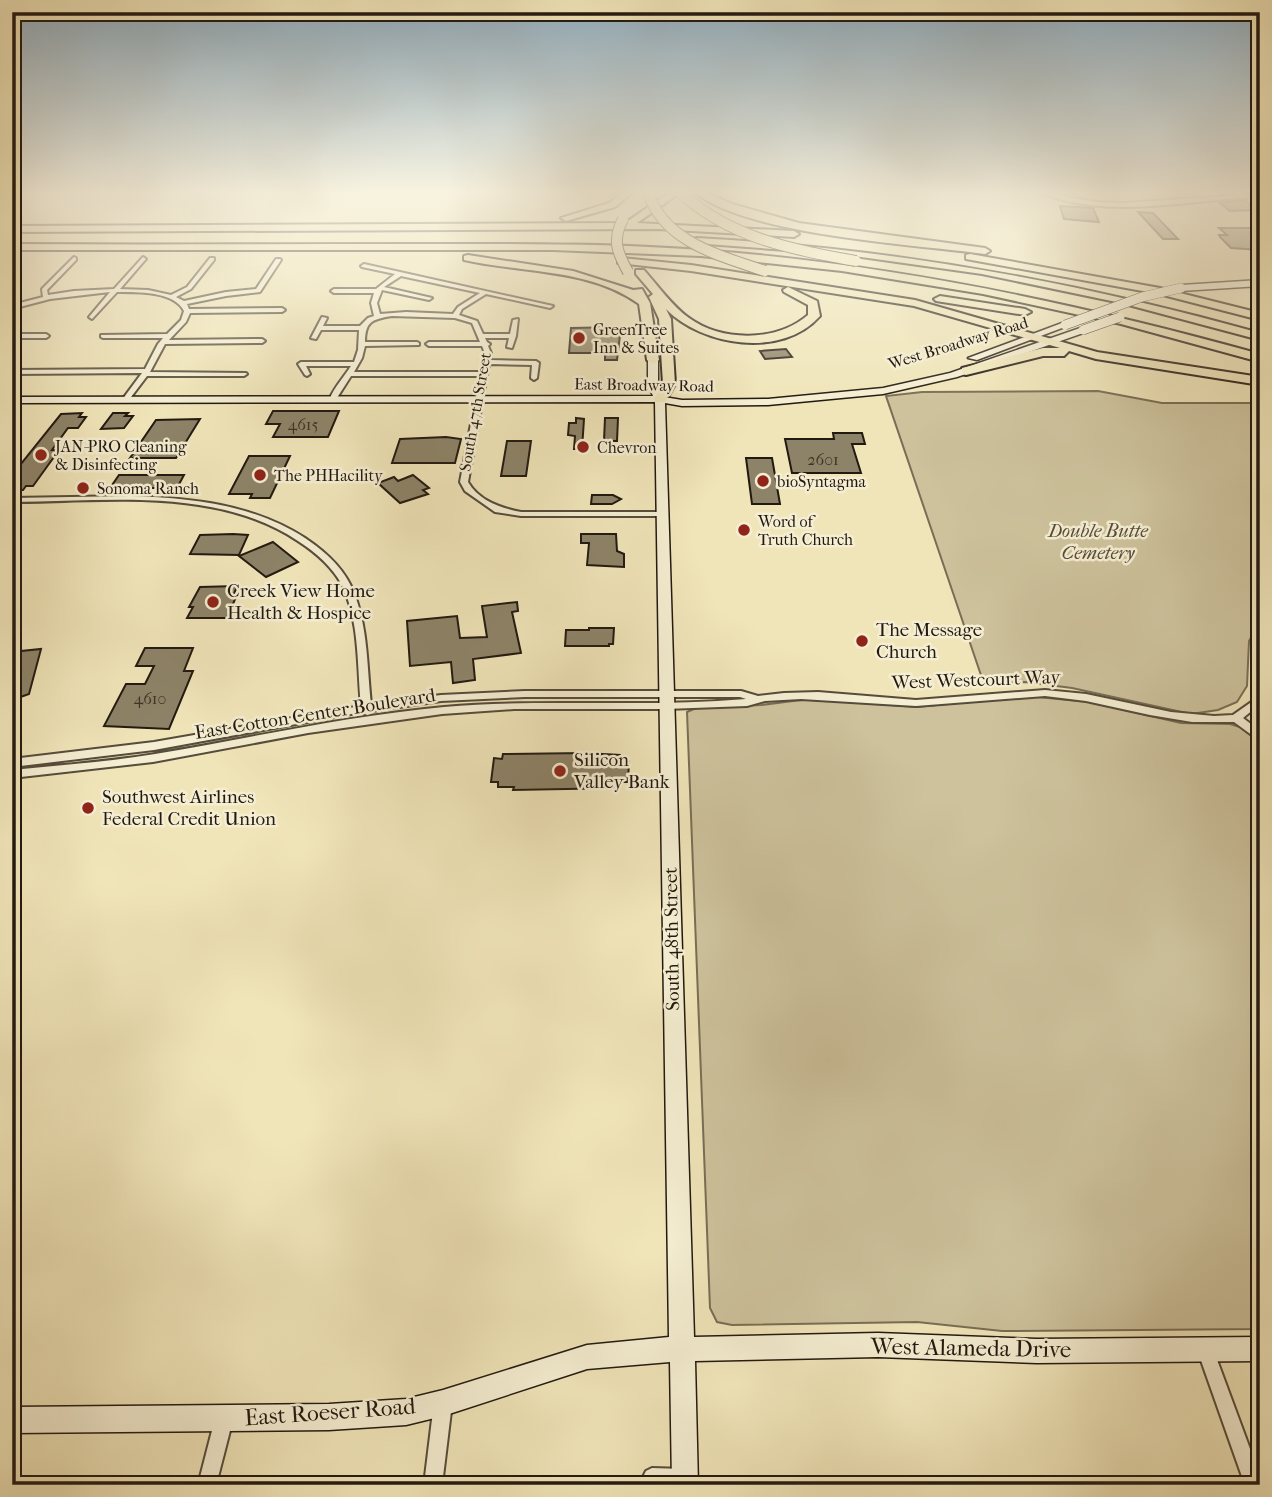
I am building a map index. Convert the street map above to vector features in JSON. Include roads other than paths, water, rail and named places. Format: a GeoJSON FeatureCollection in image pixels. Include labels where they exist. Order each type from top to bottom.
{"type":"FeatureCollection","features":[{"type":"Feature","properties":{"kind":"highway"},"geometry":{"type":"LineString","coordinates":[[492,262],[573,274],[625,289],[644,303]]}},
{"type":"Feature","properties":{"kind":"highway","name":"South 48th Street"},"geometry":{"type":"LineString","coordinates":[[630,262],[644,303],[653,360]]}},
{"type":"Feature","properties":{"kind":"highway"},"geometry":{"type":"LineString","coordinates":[[632,262],[744,276],[915,303],[1111,358]]}},
{"type":"Feature","properties":{"kind":"highway"},"geometry":{"type":"LineString","coordinates":[[741,262],[765,271],[841,286],[972,303],[1055,318],[1149,338],[1260,370]]}},
{"type":"Feature","properties":{"kind":"highway"},"geometry":{"type":"LineString","coordinates":[[778,262],[876,274],[1016,297],[1140,325],[1260,358]]}},
{"type":"Feature","properties":{"kind":"highway"},"geometry":{"type":"LineString","coordinates":[[850,262],[1024,291],[1260,346]]}},
{"type":"Feature","properties":{"kind":"highway"},"geometry":{"type":"LineString","coordinates":[[919,262],[1079,290],[1260,337]]}},
{"type":"Feature","properties":{"kind":"highway"},"geometry":{"type":"LineString","coordinates":[[980,262],[1128,291],[1158,292]]}},
{"type":"Feature","properties":{"kind":"highway"},"geometry":{"type":"LineString","coordinates":[[1007,262],[1158,292],[1260,317]]}},
{"type":"Feature","properties":{"kind":"highway"},"geometry":{"type":"LineString","coordinates":[[1040,262],[1090,272],[1158,292]]}},
{"type":"Feature","properties":{"kind":"highway"},"geometry":{"type":"LineString","coordinates":[[634,272],[684,320],[700,330],[720,335],[747,339],[773,337],[806,326],[814,317],[813,303],[803,296],[744,276]]}},
{"type":"Feature","properties":{"kind":"highway","name":"South 48th Street"},"geometry":{"type":"LineString","coordinates":[[634,272],[665,319],[669,384],[660,399]]}},
{"type":"Feature","properties":{"kind":"highway"},"geometry":{"type":"LineString","coordinates":[[981,321],[1009,334],[1006,346]]}},
{"type":"Feature","properties":{"kind":"highway"},"geometry":{"type":"LineString","coordinates":[[966,371],[1051,351],[1260,382]]}},
{"type":"Feature","properties":{"kind":"main road","name":"West Broadway Road"},"geometry":{"type":"LineString","coordinates":[[660,399],[683,395],[791,393],[860,386],[919,374],[1158,292],[1260,283]]}},
{"type":"Feature","properties":{"kind":"main road","name":"East Broadway Road"},"geometry":{"type":"LineString","coordinates":[[12,400],[660,399],[682,403],[807,400],[897,388],[966,371],[1162,302],[1192,296],[1260,290]]}},
{"type":"Feature","properties":{"kind":"main road","name":"South 48th Street"},"geometry":{"type":"LineString","coordinates":[[653,360],[653,384],[660,399],[685,1482]]}},
{"type":"Feature","properties":{"kind":"main road","name":"West Alameda Drive"},"geometry":{"type":"LineString","coordinates":[[682,1348],[878,1345],[1037,1351],[1260,1349]]}},
{"type":"Feature","properties":{"kind":"main road","name":"East Roeser Road"},"geometry":{"type":"LineString","coordinates":[[12,1420],[224,1419],[356,1416],[405,1412],[443,1403],[587,1357],[682,1348]]}},
{"type":"Feature","properties":{"kind":"street"},"geometry":{"type":"LineString","coordinates":[[46,297],[44,290],[71,262]]}},
{"type":"Feature","properties":{"kind":"street"},"geometry":{"type":"LineString","coordinates":[[92,317],[140,262]]}},
{"type":"Feature","properties":{"kind":"street"},"geometry":{"type":"LineString","coordinates":[[172,297],[189,288],[205,262]]}},
{"type":"Feature","properties":{"kind":"street"},"geometry":{"type":"LineString","coordinates":[[185,307],[226,294],[258,291],[277,262]]}},
{"type":"Feature","properties":{"kind":"street"},"geometry":{"type":"LineString","coordinates":[[364,266],[550,306]]}},
{"type":"Feature","properties":{"kind":"street"},"geometry":{"type":"LineString","coordinates":[[378,317],[373,304],[378,290],[400,274]]}},
{"type":"Feature","properties":{"kind":"street"},"geometry":{"type":"LineString","coordinates":[[334,291],[378,290],[429,298]]}},
{"type":"Feature","properties":{"kind":"street"},"geometry":{"type":"LineString","coordinates":[[12,307],[27,301],[78,292],[149,292],[172,297],[185,307],[282,310]]}},
{"type":"Feature","properties":{"kind":"street"},"geometry":{"type":"LineString","coordinates":[[333,400],[347,374],[356,364],[366,323],[378,317],[396,314],[456,316],[460,308],[485,292]]}},
{"type":"Feature","properties":{"kind":"street"},"geometry":{"type":"LineString","coordinates":[[14,295],[27,301]]}},
{"type":"Feature","properties":{"kind":"street"},"geometry":{"type":"LineString","coordinates":[[126,400],[146,373],[163,342],[184,321],[185,307]]}},
{"type":"Feature","properties":{"kind":"street","name":"South 47th Street"},"geometry":{"type":"LineString","coordinates":[[456,316],[474,320],[486,344],[480,400],[464,481],[468,489],[498,510],[521,514],[662,514]]}},
{"type":"Feature","properties":{"kind":"street"},"geometry":{"type":"LineString","coordinates":[[314,338],[324,318]]}},
{"type":"Feature","properties":{"kind":"street"},"geometry":{"type":"LineString","coordinates":[[510,347],[516,320]]}},
{"type":"Feature","properties":{"kind":"street"},"geometry":{"type":"LineString","coordinates":[[320,328],[363,328]]}},
{"type":"Feature","properties":{"kind":"street"},"geometry":{"type":"LineString","coordinates":[[12,336],[46,336]]}},
{"type":"Feature","properties":{"kind":"street"},"geometry":{"type":"LineString","coordinates":[[103,336],[169,336]]}},
{"type":"Feature","properties":{"kind":"street"},"geometry":{"type":"LineString","coordinates":[[482,336],[513,336]]}},
{"type":"Feature","properties":{"kind":"street"},"geometry":{"type":"LineString","coordinates":[[163,342],[262,341]]}},
{"type":"Feature","properties":{"kind":"street"},"geometry":{"type":"LineString","coordinates":[[362,344],[417,344]]}},
{"type":"Feature","properties":{"kind":"street"},"geometry":{"type":"LineString","coordinates":[[429,344],[486,344]]}},
{"type":"Feature","properties":{"kind":"street"},"geometry":{"type":"LineString","coordinates":[[486,362],[536,363],[534,378]]}},
{"type":"Feature","properties":{"kind":"street"},"geometry":{"type":"LineString","coordinates":[[307,374],[301,364],[356,364]]}},
{"type":"Feature","properties":{"kind":"street"},"geometry":{"type":"LineString","coordinates":[[12,372],[244,374]]}},
{"type":"Feature","properties":{"kind":"street"},"geometry":{"type":"LineString","coordinates":[[347,374],[483,374]]}},
{"type":"Feature","properties":{"kind":"street"},"geometry":{"type":"LineString","coordinates":[[12,500],[186,502],[246,513],[270,521],[302,538],[329,560],[349,591],[359,636],[369,720]]}},
{"type":"Feature","properties":{"kind":"street","name":"West Westcourt Way"},"geometry":{"type":"LineString","coordinates":[[666,700],[747,703],[756,699],[828,694],[915,703],[1036,692],[1095,699],[1182,719],[1207,721],[1236,718]]}},
{"type":"Feature","properties":{"kind":"street","name":"East Cotton Center Boulevard"},"geometry":{"type":"LineString","coordinates":[[12,763],[154,746],[367,708],[489,695],[666,700]]}},
{"type":"Feature","properties":{"kind":"street"},"geometry":{"type":"LineString","coordinates":[[1260,699],[1236,718],[1260,737]]}},
{"type":"Feature","properties":{"kind":"street","name":"East Cotton Center Boulevard"},"geometry":{"type":"LineString","coordinates":[[12,774],[153,758],[369,720],[486,707],[666,700]]}},
{"type":"Feature","properties":{"kind":"street"},"geometry":{"type":"LineString","coordinates":[[1205,1349],[1254,1485]]}},
{"type":"Feature","properties":{"kind":"street"},"geometry":{"type":"LineString","coordinates":[[433,1485],[443,1403]]}},
{"type":"Feature","properties":{"kind":"street"},"geometry":{"type":"LineString","coordinates":[[207,1485],[224,1419]]}},
{"type":"Feature","properties":{"kind":"street","name":"South 48th Street"},"geometry":{"type":"LineString","coordinates":[[652,1485],[652,1477],[685,1482]]}},
{"type":"Feature","properties":{"kind":"place","name":"GreenTree Inn & Suites"},"geometry":{"type":"Point","coordinates":[579,338]}},
{"type":"Feature","properties":{"kind":"place","name":"Chevron"},"geometry":{"type":"Point","coordinates":[583,447]}},
{"type":"Feature","properties":{"kind":"place","name":"JAN-PRO Cleaning & Disinfecting"},"geometry":{"type":"Point","coordinates":[41,455]}},
{"type":"Feature","properties":{"kind":"place","name":"The PHHacility"},"geometry":{"type":"Point","coordinates":[260,475]}},
{"type":"Feature","properties":{"kind":"place","name":"bioSyntagma"},"geometry":{"type":"Point","coordinates":[763,481]}},
{"type":"Feature","properties":{"kind":"place","name":"Sonoma Ranch"},"geometry":{"type":"Point","coordinates":[83,488]}},
{"type":"Feature","properties":{"kind":"place","name":"Word of Truth Church"},"geometry":{"type":"Point","coordinates":[744,530]}},
{"type":"Feature","properties":{"kind":"place","name":"Creek View Home Health & Hospice"},"geometry":{"type":"Point","coordinates":[213,602]}},
{"type":"Feature","properties":{"kind":"place","name":"The Message Church"},"geometry":{"type":"Point","coordinates":[862,641]}},
{"type":"Feature","properties":{"kind":"place","name":"Silicon Valley Bank"},"geometry":{"type":"Point","coordinates":[560,771]}},
{"type":"Feature","properties":{"kind":"place","name":"Southwest Airlines Federal Credit Union"},"geometry":{"type":"Point","coordinates":[88,808]}},
{"type":"Feature","properties":{"kind":"park label","name":"Double Butte Cemetery"},"geometry":{"type":"Point","coordinates":[1098,542]}}]}
